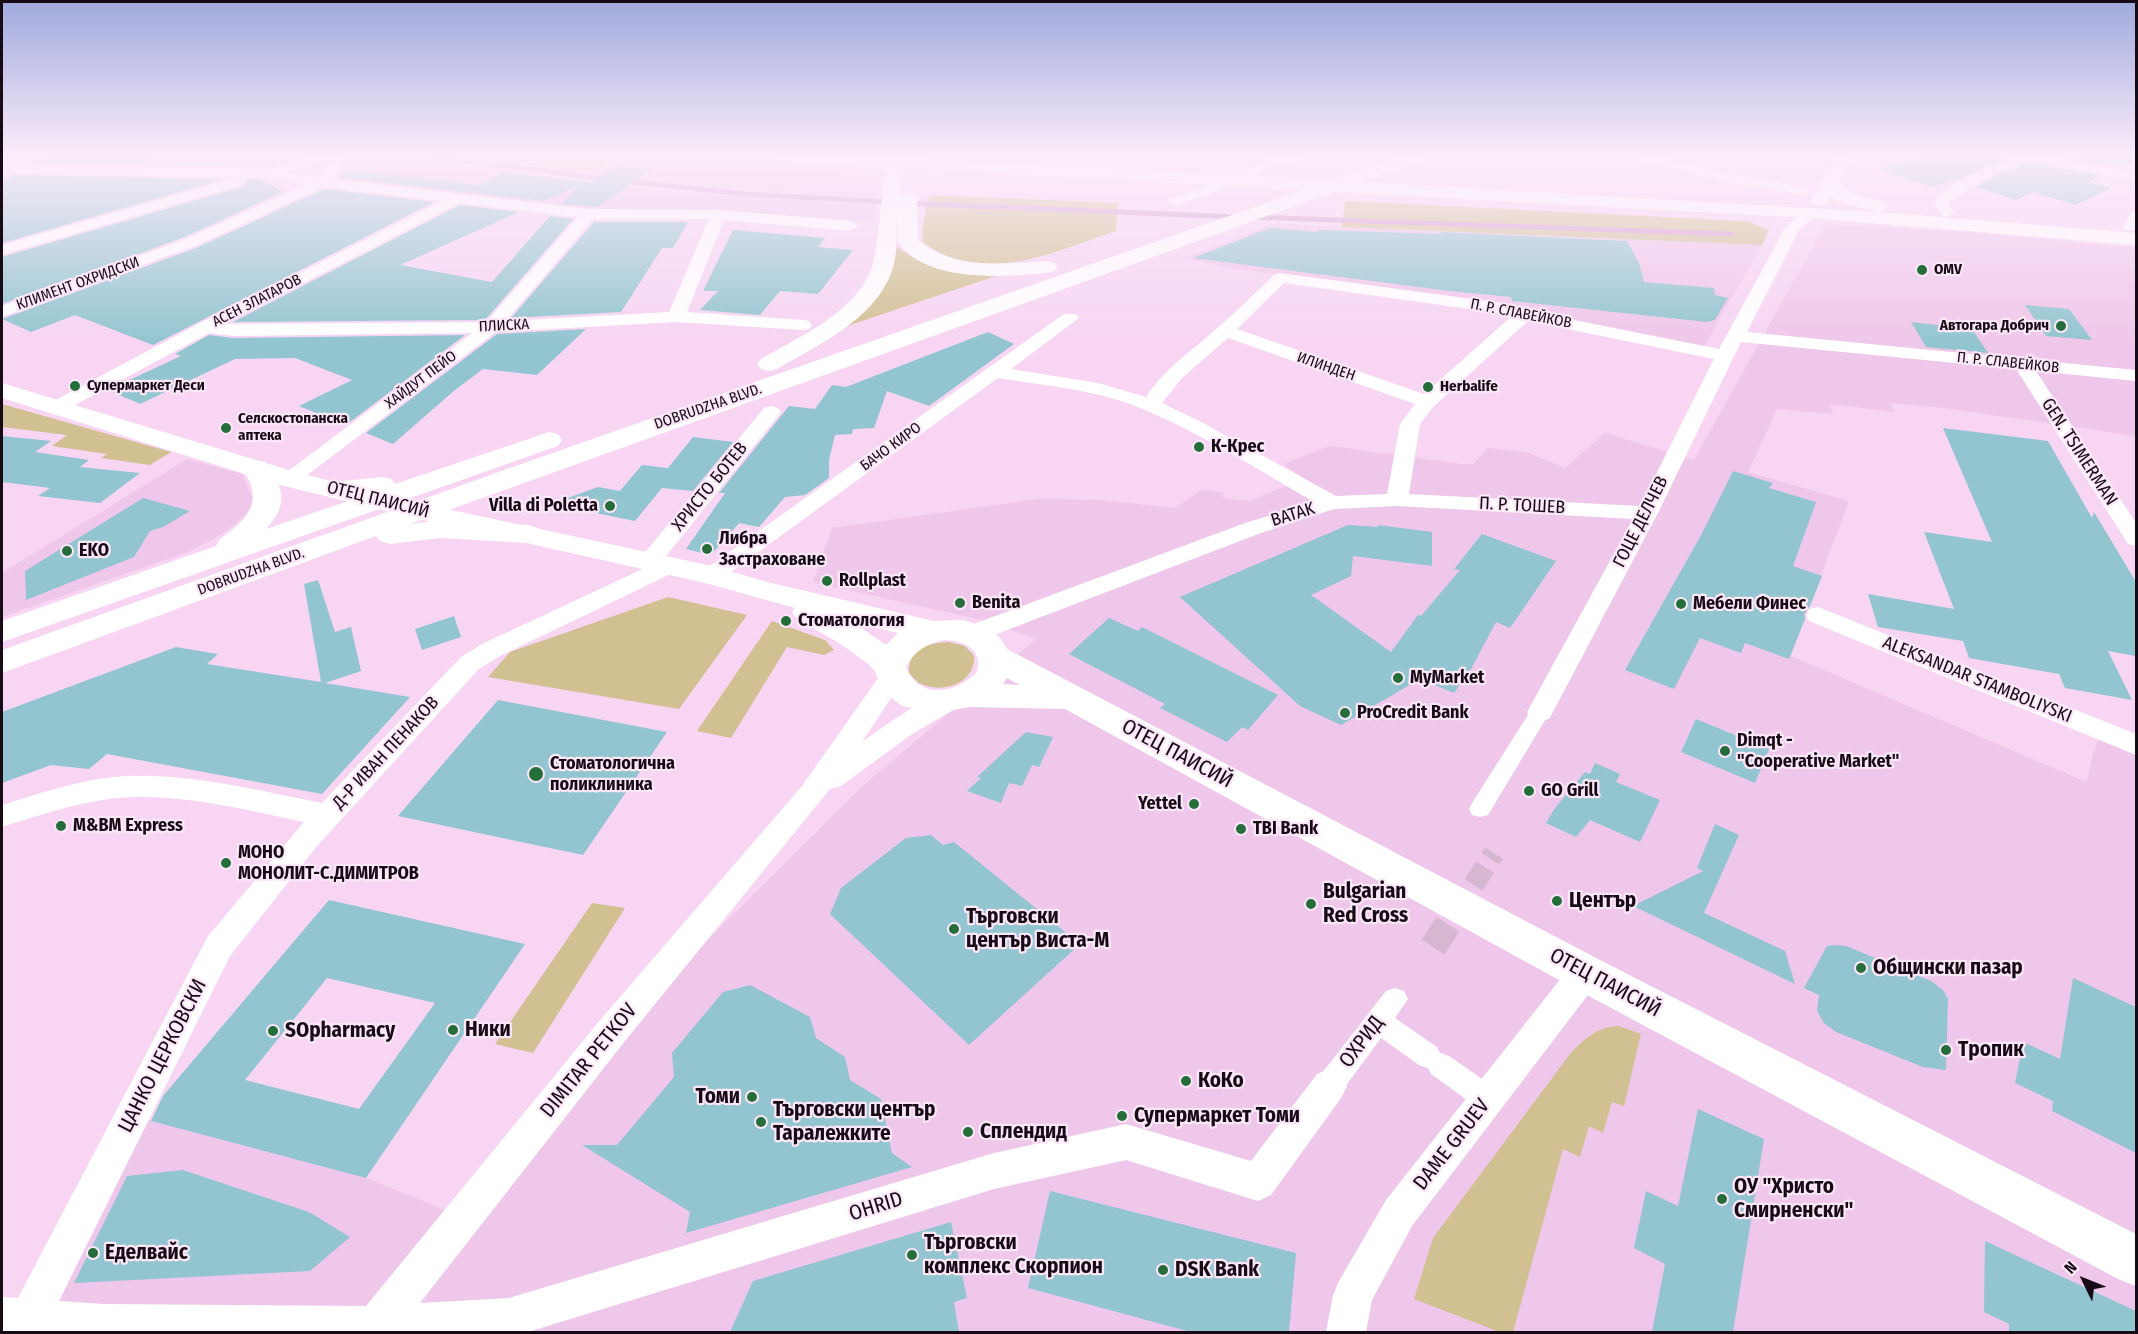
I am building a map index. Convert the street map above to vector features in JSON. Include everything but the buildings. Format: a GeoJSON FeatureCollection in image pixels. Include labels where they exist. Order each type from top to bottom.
{"type":"FeatureCollection","features":[{"type":"Feature","properties":{"kind":"main road"},"geometry":{"type":"LineString","coordinates":[[769,364],[830,329],[855,308],[872,289],[883,264],[896,218]]}},
{"type":"Feature","properties":{"kind":"main road"},"geometry":{"type":"LineString","coordinates":[[904,218],[908,242],[924,255],[975,269],[996,271],[1047,267]]}},
{"type":"Feature","properties":{"kind":"main road","name":"DOBRUDZHA BLVD."},"geometry":{"type":"LineString","coordinates":[[634,410],[1189,218]]}},
{"type":"Feature","properties":{"kind":"main road","name":"DOBRUDZHA BLVD."},"geometry":{"type":"LineString","coordinates":[[2,632],[377,499],[521,461],[1242,218]]}},
{"type":"Feature","properties":{"kind":"main road"},"geometry":{"type":"LineString","coordinates":[[1982,218],[2135,227]]}},
{"type":"Feature","properties":{"kind":"main road"},"geometry":{"type":"LineString","coordinates":[[2018,218],[2135,227]]}},
{"type":"Feature","properties":{"kind":"main road","name":"ОТЕЦ ПАИСИЙ"},"geometry":{"type":"LineString","coordinates":[[2,390],[290,479],[419,511],[712,575],[760,590],[932,631]]}},
{"type":"Feature","properties":{"kind":"main road","name":"DOBRUDZHA BLVD."},"geometry":{"type":"LineString","coordinates":[[2,662],[419,511],[521,461],[567,433]]}},
{"type":"Feature","properties":{"kind":"main road"},"geometry":{"type":"LineString","coordinates":[[333,489],[364,488],[521,461],[518,479],[508,495],[512,513],[528,534]]}},
{"type":"Feature","properties":{"kind":"main road"},"geometry":{"type":"LineString","coordinates":[[199,562],[228,547],[264,514],[270,500],[270,492],[265,479],[256,468]]}},
{"type":"Feature","properties":{"kind":"main road"},"geometry":{"type":"LineString","coordinates":[[253,571],[339,545],[402,532],[441,529],[528,534]]}},
{"type":"Feature","properties":{"kind":"main road","name":"ОТЕЦ ПАИСИЙ"},"geometry":{"type":"LineString","coordinates":[[760,590],[821,618],[857,639],[891,672],[903,691],[912,696],[929,700],[1033,696],[1077,699]]}},
{"type":"Feature","properties":{"kind":"main road","name":"ОТЕЦ ПАИСИЙ"},"geometry":{"type":"LineString","coordinates":[[891,672],[898,649],[907,641],[932,631],[946,629],[972,634],[983,640],[991,648],[995,657],[1585,973],[2136,1261]]}},
{"type":"Feature","properties":{"kind":"main road"},"geometry":{"type":"LineString","coordinates":[[958,698],[990,679],[996,664],[995,657]]}},
{"type":"Feature","properties":{"kind":"street"},"geometry":{"type":"LineString","coordinates":[[2,249],[103,218]]}},
{"type":"Feature","properties":{"kind":"street","name":"КЛИМЕНТ ОХРИДСКИ"},"geometry":{"type":"LineString","coordinates":[[2,312],[189,243],[243,218]]}},
{"type":"Feature","properties":{"kind":"street","name":"АСЕН ЗЛАТАРОВ"},"geometry":{"type":"LineString","coordinates":[[57,406],[419,218]]}},
{"type":"Feature","properties":{"kind":"street","name":"ХАЙДУТ ПЕЙО"},"geometry":{"type":"LineString","coordinates":[[290,479],[491,327],[585,218]]}},
{"type":"Feature","properties":{"kind":"street"},"geometry":{"type":"LineString","coordinates":[[676,317],[716,218]]}},
{"type":"Feature","properties":{"kind":"street"},"geometry":{"type":"LineString","coordinates":[[765,218],[850,226]]}},
{"type":"Feature","properties":{"kind":"street","name":"ГОЦЕ ДЕЛЧЕВ"},"geometry":{"type":"LineString","coordinates":[[1480,809],[1540,712],[1647,513],[1725,356],[1798,218]]}},
{"type":"Feature","properties":{"kind":"street","name":"П. Р. СЛАВЕЙКОВ"},"geometry":{"type":"LineString","coordinates":[[1225,331],[1280,278],[1509,309],[1524,315],[1725,356]]}},
{"type":"Feature","properties":{"kind":"street"},"geometry":{"type":"LineString","coordinates":[[1397,500],[1410,424],[1427,402],[1524,315]]}},
{"type":"Feature","properties":{"kind":"street","name":"ПЛИСКА"},"geometry":{"type":"LineString","coordinates":[[206,327],[232,331],[491,327],[676,317],[803,325]]}},
{"type":"Feature","properties":{"kind":"street","name":"БАЧО КИРО"},"geometry":{"type":"LineString","coordinates":[[712,575],[1070,318]]}},
{"type":"Feature","properties":{"kind":"street"},"geometry":{"type":"LineString","coordinates":[[1151,405],[1159,391],[1177,372],[1225,331]]}},
{"type":"Feature","properties":{"kind":"street","name":"ИЛИНДЕН"},"geometry":{"type":"LineString","coordinates":[[1225,331],[1427,402]]}},
{"type":"Feature","properties":{"kind":"street","name":"П. Р. СЛАВЕЙКОВ"},"geometry":{"type":"LineString","coordinates":[[1736,336],[2136,375]]}},
{"type":"Feature","properties":{"kind":"street","name":"GEN. TSIMERMAN"},"geometry":{"type":"LineString","coordinates":[[2022,364],[2136,539]]}},
{"type":"Feature","properties":{"kind":"street"},"geometry":{"type":"LineString","coordinates":[[995,372],[1098,390],[1151,405],[1198,428],[1332,503]]}},
{"type":"Feature","properties":{"kind":"street","name":"ХРИСТО БОТЕВ"},"geometry":{"type":"LineString","coordinates":[[659,564],[771,412]]}},
{"type":"Feature","properties":{"kind":"street","name":"П. Р. ТОШЕВ"},"geometry":{"type":"LineString","coordinates":[[1397,500],[1647,513]]}},
{"type":"Feature","properties":{"kind":"street","name":"BATAK"},"geometry":{"type":"LineString","coordinates":[[972,634],[1252,528],[1332,503],[1397,500]]}},
{"type":"Feature","properties":{"kind":"street","name":"Д-Р ИВАН ПЕНАКОВ"},"geometry":{"type":"LineString","coordinates":[[2,816],[80,794],[126,787],[169,787],[318,826],[470,663],[659,564]]}},
{"type":"Feature","properties":{"kind":"street","name":"ALEKSANDAR STAMBOLIYSKI"},"geometry":{"type":"LineString","coordinates":[[1818,615],[2136,745]]}},
{"type":"Feature","properties":{"kind":"street"},"geometry":{"type":"LineString","coordinates":[[812,794],[891,672]]}},
{"type":"Feature","properties":{"kind":"street"},"geometry":{"type":"LineString","coordinates":[[812,794],[902,727],[958,698]]}},
{"type":"Feature","properties":{"kind":"street","name":"DIMITAR PETKOV"},"geometry":{"type":"LineString","coordinates":[[374,1329],[612,1030],[812,794]]}},
{"type":"Feature","properties":{"kind":"street","name":"ЦАНКО ЦЕРКОВСКИ"},"geometry":{"type":"LineString","coordinates":[[15,1317],[219,946],[318,826]]}},
{"type":"Feature","properties":{"kind":"street","name":"DAME GRUEV"},"geometry":{"type":"LineString","coordinates":[[1346,1332],[1353,1295],[1399,1213],[1585,973]]}},
{"type":"Feature","properties":{"kind":"street","name":"ОХРИД"},"geometry":{"type":"LineString","coordinates":[[1329,1086],[1395,999]]}},
{"type":"Feature","properties":{"kind":"street"},"geometry":{"type":"LineString","coordinates":[[1378,1021],[1488,1099]]}},
{"type":"Feature","properties":{"kind":"street","name":"OHRID"},"geometry":{"type":"LineString","coordinates":[[374,1329],[509,1318],[994,1172],[1126,1142],[1258,1182],[1329,1086]]}},
{"type":"Feature","properties":{"kind":"street"},"geometry":{"type":"LineString","coordinates":[[15,1317],[103,1323],[374,1329]]}},
{"type":"Feature","properties":{"kind":"shaded area"},"geometry":{"type":"Polygon","coordinates":[[[830,218],[874,218],[873,221],[830,218]]]}},
{"type":"Feature","properties":{"kind":"shaded area"},"geometry":{"type":"Polygon","coordinates":[[[924,218],[1117,218],[1116,231],[1043,256],[993,264],[969,262],[945,255],[923,242],[924,218]]]}},
{"type":"Feature","properties":{"kind":"shaded area"},"geometry":{"type":"Polygon","coordinates":[[[1343,218],[1692,218],[1747,221],[1769,230],[1762,245],[1342,227],[1343,218]]]}},
{"type":"Feature","properties":{"kind":"shaded area"},"geometry":{"type":"Polygon","coordinates":[[[1276,223],[1762,245],[1703,348],[1538,313],[1504,303],[1227,268],[1185,258],[1276,223]]]}},
{"type":"Feature","properties":{"kind":"shaded area"},"geometry":{"type":"Polygon","coordinates":[[[1847,225],[1966,232],[2136,248],[2136,436],[1937,407],[1891,403],[1894,412],[1830,404],[1833,414],[1777,409],[1748,472],[1849,501],[1791,656],[2086,782],[2102,723],[2136,737],[2136,1332],[48,1332],[67,1284],[144,1119],[366,1178],[474,1222],[685,962],[865,784],[1036,639],[986,621],[813,582],[832,528],[1039,499],[1101,500],[1175,508],[1201,490],[1224,492],[1222,498],[1250,501],[1303,478],[1283,464],[1330,446],[1461,464],[1474,464],[1487,448],[1526,452],[1565,468],[1605,433],[1694,460],[1824,227],[1847,225]]]}},
{"type":"Feature","properties":{"kind":"shaded area"},"geometry":{"type":"Polygon","coordinates":[[[897,247],[920,261],[944,269],[996,276],[847,326],[881,293],[891,273],[897,247]]]}},
{"type":"Feature","properties":{"kind":"shaded area"},"geometry":{"type":"Polygon","coordinates":[[[2,404],[171,452],[150,465],[101,458],[107,454],[52,446],[67,435],[2,427],[2,404]]]}},
{"type":"Feature","properties":{"kind":"shaded area"},"geometry":{"type":"Polygon","coordinates":[[[187,459],[242,474],[252,497],[250,508],[243,517],[222,534],[188,552],[2,617],[2,573],[187,459]]]}},
{"type":"Feature","properties":{"kind":"shaded area"},"geometry":{"type":"Polygon","coordinates":[[[668,597],[747,615],[679,709],[488,677],[510,652],[668,597]]]}},
{"type":"Feature","properties":{"kind":"shaded area"},"geometry":{"type":"Polygon","coordinates":[[[772,621],[825,640],[834,650],[824,655],[787,647],[731,738],[697,731],[772,621]]]}},
{"type":"Feature","properties":{"kind":"shaded area"},"geometry":{"type":"Polygon","coordinates":[[[949,642],[965,646],[974,656],[973,665],[964,680],[938,688],[919,683],[909,673],[912,658],[916,652],[927,646],[949,642]]]}},
{"type":"Feature","properties":{"kind":"shaded area"},"geometry":{"type":"Polygon","coordinates":[[[592,903],[625,908],[533,1053],[495,1044],[592,903]]]}},
{"type":"Feature","properties":{"kind":"shaded area"},"geometry":{"type":"Polygon","coordinates":[[[1619,1026],[1641,1034],[1624,1106],[1612,1102],[1603,1133],[1589,1126],[1580,1157],[1563,1149],[1513,1332],[1497,1331],[1414,1299],[1433,1238],[1570,1054],[1592,1034],[1619,1026]]]}},
{"type":"Feature","properties":{"kind":"waterway"},"geometry":{"type":"LineString","coordinates":[[1286,218],[1731,234]]}},
{"type":"Feature","properties":{"kind":"tunnel"},"geometry":{"type":"LineString","coordinates":[[1457,911],[1494,853]]}},
{"type":"Feature","properties":{"kind":"tunnel"},"geometry":{"type":"LineString","coordinates":[[1433,947],[1458,909]]}},
{"type":"Feature","properties":{"kind":"place","name":"OMV"},"geometry":{"type":"Point","coordinates":[1922,270]}},
{"type":"Feature","properties":{"kind":"place","name":"Автогара Добрич"},"geometry":{"type":"Point","coordinates":[2061,326]}},
{"type":"Feature","properties":{"kind":"place","name":"Супермаркет Деси"},"geometry":{"type":"Point","coordinates":[75,386]}},
{"type":"Feature","properties":{"kind":"place","name":"Herbalife"},"geometry":{"type":"Point","coordinates":[1428,387]}},
{"type":"Feature","properties":{"kind":"place","name":"Селскостопанска аптека"},"geometry":{"type":"Point","coordinates":[226,428]}},
{"type":"Feature","properties":{"kind":"place","name":"К-Крес"},"geometry":{"type":"Point","coordinates":[1199,447]}},
{"type":"Feature","properties":{"kind":"place","name":"Villa di Poletta"},"geometry":{"type":"Point","coordinates":[610,506]}},
{"type":"Feature","properties":{"kind":"place","name":"Либра Застраховане"},"geometry":{"type":"Point","coordinates":[707,549]}},
{"type":"Feature","properties":{"kind":"place","name":"EKO"},"geometry":{"type":"Point","coordinates":[67,551]}},
{"type":"Feature","properties":{"kind":"place","name":"Rollplast"},"geometry":{"type":"Point","coordinates":[827,581]}},
{"type":"Feature","properties":{"kind":"place","name":"Benita"},"geometry":{"type":"Point","coordinates":[960,603]}},
{"type":"Feature","properties":{"kind":"place","name":"Мебели Финес"},"geometry":{"type":"Point","coordinates":[1681,604]}},
{"type":"Feature","properties":{"kind":"place","name":"Стоматология"},"geometry":{"type":"Point","coordinates":[786,621]}},
{"type":"Feature","properties":{"kind":"place","name":"MyMarket"},"geometry":{"type":"Point","coordinates":[1398,678]}},
{"type":"Feature","properties":{"kind":"place","name":"ProCredit Bank"},"geometry":{"type":"Point","coordinates":[1345,713]}},
{"type":"Feature","properties":{"kind":"place","name":"Dimqt - \"Cooperative Market\""},"geometry":{"type":"Point","coordinates":[1725,751]}},
{"type":"Feature","properties":{"kind":"place","name":"Стоматологична поликлиника"},"geometry":{"type":"Point","coordinates":[536,774]}},
{"type":"Feature","properties":{"kind":"place","name":"GO Grill"},"geometry":{"type":"Point","coordinates":[1529,791]}},
{"type":"Feature","properties":{"kind":"place","name":"Yettel"},"geometry":{"type":"Point","coordinates":[1194,804]}},
{"type":"Feature","properties":{"kind":"place","name":"M&BM Express"},"geometry":{"type":"Point","coordinates":[61,826]}},
{"type":"Feature","properties":{"kind":"place","name":"TBI Bank"},"geometry":{"type":"Point","coordinates":[1241,829]}},
{"type":"Feature","properties":{"kind":"place","name":"МОНО МОНОЛИТ-С.ДИМИТРОВ"},"geometry":{"type":"Point","coordinates":[226,863]}},
{"type":"Feature","properties":{"kind":"place","name":"Център"},"geometry":{"type":"Point","coordinates":[1557,901]}},
{"type":"Feature","properties":{"kind":"place","name":"Bulgarian Red Cross"},"geometry":{"type":"Point","coordinates":[1311,904]}},
{"type":"Feature","properties":{"kind":"place","name":"Търговски център Виста-М"},"geometry":{"type":"Point","coordinates":[954,929]}},
{"type":"Feature","properties":{"kind":"place","name":"Общински пазар"},"geometry":{"type":"Point","coordinates":[1861,968]}},
{"type":"Feature","properties":{"kind":"place","name":"Ники"},"geometry":{"type":"Point","coordinates":[453,1030]}},
{"type":"Feature","properties":{"kind":"place","name":"SOpharmacy"},"geometry":{"type":"Point","coordinates":[273,1031]}},
{"type":"Feature","properties":{"kind":"place","name":"Тропик"},"geometry":{"type":"Point","coordinates":[1946,1050]}},
{"type":"Feature","properties":{"kind":"place","name":"КоКо"},"geometry":{"type":"Point","coordinates":[1186,1081]}},
{"type":"Feature","properties":{"kind":"place","name":"Томи"},"geometry":{"type":"Point","coordinates":[752,1097]}},
{"type":"Feature","properties":{"kind":"place","name":"Супермаркет Томи"},"geometry":{"type":"Point","coordinates":[1122,1116]}},
{"type":"Feature","properties":{"kind":"place","name":"Търговски център Таралежките"},"geometry":{"type":"Point","coordinates":[761,1122]}},
{"type":"Feature","properties":{"kind":"place","name":"Сплендид"},"geometry":{"type":"Point","coordinates":[968,1132]}},
{"type":"Feature","properties":{"kind":"place","name":"ОУ \"Христо Смирненски\""},"geometry":{"type":"Point","coordinates":[1722,1199]}},
{"type":"Feature","properties":{"kind":"place","name":"Еделвайс"},"geometry":{"type":"Point","coordinates":[93,1253]}},
{"type":"Feature","properties":{"kind":"place","name":"Търговски комплекс Скорпион"},"geometry":{"type":"Point","coordinates":[912,1255]}},
{"type":"Feature","properties":{"kind":"place","name":"DSK Bank"},"geometry":{"type":"Point","coordinates":[1163,1270]}}]}
